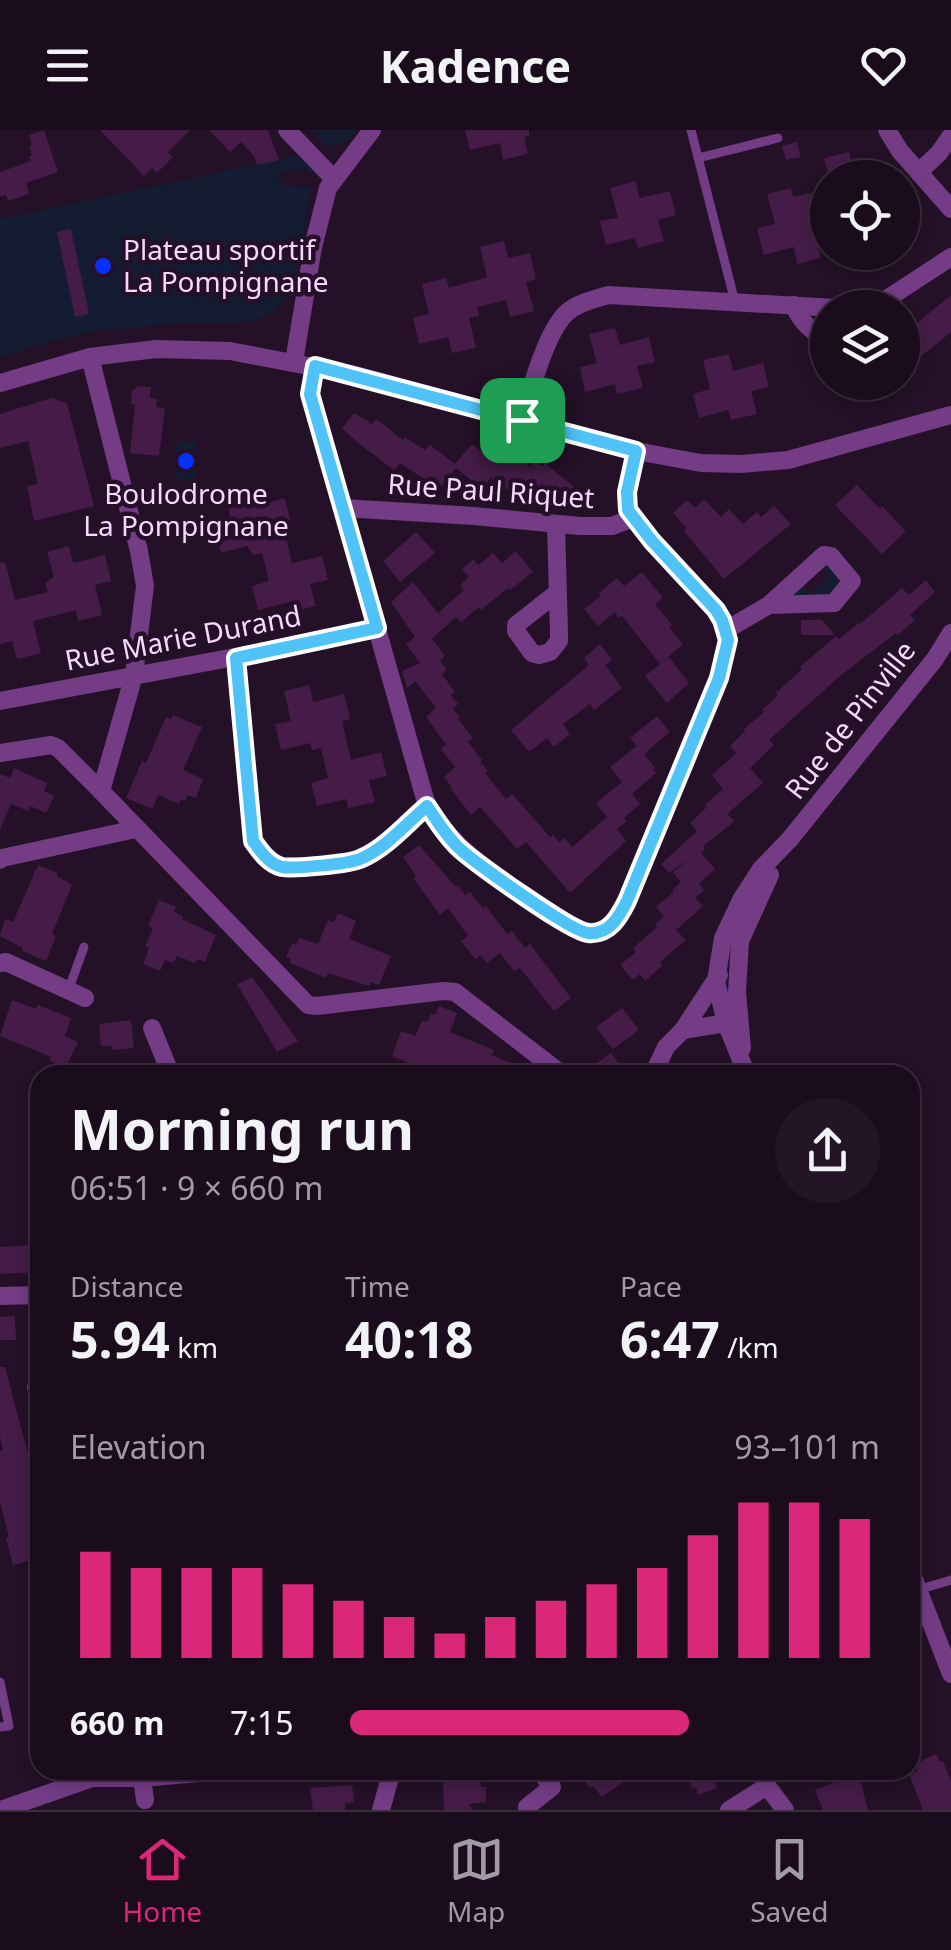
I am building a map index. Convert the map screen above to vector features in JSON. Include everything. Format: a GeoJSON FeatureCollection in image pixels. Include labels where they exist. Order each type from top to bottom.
{"type":"FeatureCollection","features":[{"type":"Feature","properties":{"kind":"street"},"geometry":{"type":"LineString","coordinates":[[287,130],[334,178]]}},
{"type":"Feature","properties":{"kind":"street"},"geometry":{"type":"LineString","coordinates":[[294,362],[313,246],[328,188],[372,130]]}},
{"type":"Feature","properties":{"kind":"street"},"geometry":{"type":"LineString","coordinates":[[887,130],[908,160]]}},
{"type":"Feature","properties":{"kind":"street"},"geometry":{"type":"LineString","coordinates":[[920,170],[951,136]]}},
{"type":"Feature","properties":{"kind":"street"},"geometry":{"type":"LineString","coordinates":[[920,174],[951,209]]}},
{"type":"Feature","properties":{"kind":"street"},"geometry":{"type":"LineString","coordinates":[[901,290],[951,257]]}},
{"type":"Feature","properties":{"kind":"street"},"geometry":{"type":"LineString","coordinates":[[522,420],[551,334],[573,307],[608,295],[810,306]]}},
{"type":"Feature","properties":{"kind":"street"},"geometry":{"type":"LineString","coordinates":[[794,305],[810,327]]}},
{"type":"Feature","properties":{"kind":"street"},"geometry":{"type":"LineString","coordinates":[[0,383],[90,357],[137,350],[230,351],[315,366],[636,451],[701,463],[788,460],[951,415]]}},
{"type":"Feature","properties":{"kind":"street"},"geometry":{"type":"LineString","coordinates":[[90,357],[145,586],[134,674],[102,791]]}},
{"type":"Feature","properties":{"kind":"street"},"geometry":{"type":"LineString","coordinates":[[315,366],[310,394],[427,806],[458,847],[570,926],[587,933],[604,930],[617,920],[627,901],[726,653],[726,630],[716,610],[633,518],[626,501],[636,451]]}},
{"type":"Feature","properties":{"kind":"street","name":"Rue Paul Riquet"},"geometry":{"type":"LineString","coordinates":[[343,508],[556,525],[612,526],[633,518]]}},
{"type":"Feature","properties":{"kind":"street"},"geometry":{"type":"LineString","coordinates":[[556,525],[558,592]]}},
{"type":"Feature","properties":{"kind":"street"},"geometry":{"type":"LineString","coordinates":[[726,630],[769,606]]}},
{"type":"Feature","properties":{"kind":"street","name":"Rue Marie Durand"},"geometry":{"type":"LineString","coordinates":[[0,701],[377,628]]}},
{"type":"Feature","properties":{"kind":"street","name":"Rue de Pinville"},"geometry":{"type":"LineString","coordinates":[[743,1065],[726,1023],[716,981],[723,938],[741,900],[761,869],[790,839],[936,659],[951,634]]}},
{"type":"Feature","properties":{"kind":"street"},"geometry":{"type":"LineString","coordinates":[[236,658],[253,841],[261,853],[282,867],[360,860],[427,806]]}},
{"type":"Feature","properties":{"kind":"street"},"geometry":{"type":"LineString","coordinates":[[0,753],[52,745],[58,748],[308,1005],[443,990],[455,992],[550,1065]]}},
{"type":"Feature","properties":{"kind":"street"},"geometry":{"type":"LineString","coordinates":[[0,860],[136,829]]}},
{"type":"Feature","properties":{"kind":"street","name":"Rue de Pinville"},"geometry":{"type":"LineString","coordinates":[[745,1065],[737,992],[740,940],[790,839]]}},
{"type":"Feature","properties":{"kind":"street"},"geometry":{"type":"LineString","coordinates":[[658,1065],[740,940]]}},
{"type":"Feature","properties":{"kind":"street"},"geometry":{"type":"LineString","coordinates":[[0,963],[6,962],[76,994]]}},
{"type":"Feature","properties":{"kind":"street"},"geometry":{"type":"LineString","coordinates":[[683,1030],[726,1023]]}},
{"type":"Feature","properties":{"kind":"street"},"geometry":{"type":"LineString","coordinates":[[152,1028],[168,1065]]}},
{"type":"Feature","properties":{"kind":"street"},"geometry":{"type":"LineString","coordinates":[[0,1296],[30,1294]]}},
{"type":"Feature","properties":{"kind":"street"},"geometry":{"type":"LineString","coordinates":[[920,1597],[951,1674]]}},
{"type":"Feature","properties":{"kind":"street"},"geometry":{"type":"LineString","coordinates":[[2,1810],[86,1780]]}},
{"type":"Feature","properties":{"kind":"street"},"geometry":{"type":"LineString","coordinates":[[142,1780],[145,1800]]}},
{"type":"Feature","properties":{"kind":"street"},"geometry":{"type":"LineString","coordinates":[[381,1810],[389,1780]]}},
{"type":"Feature","properties":{"kind":"street"},"geometry":{"type":"LineString","coordinates":[[527,1810],[552,1787],[547,1780]]}},
{"type":"Feature","properties":{"kind":"street"},"geometry":{"type":"LineString","coordinates":[[762,1780],[785,1810]]}},
{"type":"Feature","properties":{"kind":"street"},"geometry":{"type":"LineString","coordinates":[[729,1810],[767,1786]]}},
{"type":"Feature","properties":{"kind":"lane"},"geometry":{"type":"LineString","coordinates":[[691,130],[736,302]]}},
{"type":"Feature","properties":{"kind":"lane"},"geometry":{"type":"LineString","coordinates":[[698,158],[778,138]]}},
{"type":"Feature","properties":{"kind":"lane"},"geometry":{"type":"LineString","coordinates":[[76,994],[84,947]]}},
{"type":"Feature","properties":{"kind":"lane"},"geometry":{"type":"LineString","coordinates":[[920,1589],[951,1580]]}},
{"type":"Feature","properties":{"kind":"lane"},"geometry":{"type":"LineString","coordinates":[[0,1682],[9,1726],[0,1728]]}},
{"type":"Feature","properties":{"kind":"shaded area"},"geometry":{"type":"Polygon","coordinates":[[[311,130],[357,130],[349,140],[328,147],[311,130]]]}},
{"type":"Feature","properties":{"kind":"shaded area","name":"Plateau sportif La Pompignane"},"geometry":{"type":"Polygon","coordinates":[[[301,155],[313,165],[315,174],[297,169],[278,174],[282,186],[312,187],[295,282],[275,311],[252,322],[101,330],[0,357],[0,219],[301,155]]]}},
{"type":"Feature","properties":{"kind":"shaded area","name":"Boulodrome La Pompignane"},"geometry":{"type":"Polygon","coordinates":[[[177,441],[196,442],[195,480],[175,479],[177,441]]]}},
{"type":"Feature","properties":{"kind":"shaded area"},"geometry":{"type":"Polygon","coordinates":[[[826,565],[842,582],[828,596],[794,596],[801,583],[811,594],[829,577],[821,567],[826,565]]]}},
{"type":"Feature","properties":{"kind":"building"},"geometry":{"type":"Polygon","coordinates":[[[44,130],[58,172],[26,183],[29,194],[8,201],[6,195],[0,196],[0,172],[31,161],[29,135],[44,130]]]}},
{"type":"Feature","properties":{"kind":"building"},"geometry":{"type":"Polygon","coordinates":[[[100,130],[190,130],[168,152],[173,157],[157,173],[152,168],[144,176],[100,130]]]}},
{"type":"Feature","properties":{"kind":"building"},"geometry":{"type":"Polygon","coordinates":[[[209,130],[268,130],[279,160],[257,165],[241,142],[230,152],[209,130]]]}},
{"type":"Feature","properties":{"kind":"building"},"geometry":{"type":"Polygon","coordinates":[[[465,130],[529,130],[529,136],[524,137],[528,154],[503,160],[500,143],[470,150],[465,130]]]}},
{"type":"Feature","properties":{"kind":"building"},"geometry":{"type":"Polygon","coordinates":[[[797,142],[801,157],[786,160],[782,146],[797,142]]]}},
{"type":"Feature","properties":{"kind":"building"},"geometry":{"type":"Polygon","coordinates":[[[849,152],[851,160],[824,160],[849,152]]]}},
{"type":"Feature","properties":{"kind":"building"},"geometry":{"type":"Polygon","coordinates":[[[636,181],[639,198],[670,191],[676,215],[658,220],[664,241],[638,248],[635,238],[606,245],[600,221],[618,218],[610,188],[636,181]]]}},
{"type":"Feature","properties":{"kind":"building"},"geometry":{"type":"Polygon","coordinates":[[[791,188],[793,197],[810,193],[810,261],[797,264],[794,247],[764,255],[757,228],[775,224],[767,194],[791,188]]]}},
{"type":"Feature","properties":{"kind":"building"},"geometry":{"type":"Polygon","coordinates":[[[71,229],[89,314],[75,317],[57,232],[71,229]]]}},
{"type":"Feature","properties":{"kind":"building"},"geometry":{"type":"Polygon","coordinates":[[[504,241],[508,258],[530,253],[536,279],[526,282],[534,311],[510,317],[506,300],[477,307],[479,316],[469,318],[476,348],[452,353],[448,337],[419,344],[413,318],[429,314],[422,284],[446,278],[449,288],[487,277],[480,247],[504,241]]]}},
{"type":"Feature","properties":{"kind":"building"},"geometry":{"type":"Polygon","coordinates":[[[951,295],[951,332],[920,357],[920,321],[951,295]]]}},
{"type":"Feature","properties":{"kind":"building"},"geometry":{"type":"Polygon","coordinates":[[[615,328],[620,345],[649,337],[655,362],[637,366],[643,388],[617,394],[615,384],[585,392],[580,367],[597,363],[589,334],[615,328]]]}},
{"type":"Feature","properties":{"kind":"building"},"geometry":{"type":"Polygon","coordinates":[[[729,354],[733,371],[763,363],[769,387],[751,391],[757,414],[731,420],[728,410],[699,418],[693,394],[710,389],[703,360],[729,354]]]}},
{"type":"Feature","properties":{"kind":"building"},"geometry":{"type":"Polygon","coordinates":[[[138,386],[151,387],[150,398],[157,399],[156,407],[165,408],[159,456],[130,453],[135,405],[131,404],[132,391],[138,386]]]}},
{"type":"Feature","properties":{"kind":"building"},"geometry":{"type":"Polygon","coordinates":[[[51,398],[67,403],[94,506],[34,521],[27,486],[38,484],[28,441],[0,448],[0,414],[51,398]]]}},
{"type":"Feature","properties":{"kind":"building"},"geometry":{"type":"Polygon","coordinates":[[[354,413],[372,424],[376,419],[403,440],[405,437],[425,450],[430,445],[455,464],[472,444],[490,459],[497,450],[514,463],[518,457],[529,466],[534,460],[542,466],[545,463],[581,493],[570,507],[530,483],[522,492],[514,486],[509,491],[491,477],[482,489],[456,468],[439,489],[400,463],[394,470],[358,443],[342,428],[354,413]]]}},
{"type":"Feature","properties":{"kind":"building"},"geometry":{"type":"Polygon","coordinates":[[[857,485],[906,531],[882,554],[835,505],[857,485]]]}},
{"type":"Feature","properties":{"kind":"building"},"geometry":{"type":"Polygon","coordinates":[[[251,488],[255,506],[285,498],[291,523],[283,524],[292,563],[322,556],[328,580],[310,584],[316,606],[290,612],[290,602],[258,610],[252,586],[269,581],[262,553],[253,555],[247,546],[221,553],[215,528],[232,524],[225,495],[251,488]]]}},
{"type":"Feature","properties":{"kind":"building"},"geometry":{"type":"Polygon","coordinates":[[[704,499],[721,517],[729,509],[743,524],[757,512],[761,517],[774,506],[791,524],[724,579],[673,513],[687,500],[695,508],[704,499]]]}},
{"type":"Feature","properties":{"kind":"building"},"geometry":{"type":"Polygon","coordinates":[[[416,532],[435,553],[400,582],[383,561],[416,532]]]}},
{"type":"Feature","properties":{"kind":"building"},"geometry":{"type":"Polygon","coordinates":[[[69,546],[73,563],[105,555],[111,581],[95,585],[102,615],[78,621],[76,610],[33,621],[41,653],[17,659],[12,641],[0,644],[0,563],[5,562],[15,600],[48,592],[45,583],[54,577],[47,552],[69,546]]]}},
{"type":"Feature","properties":{"kind":"building"},"geometry":{"type":"Polygon","coordinates":[[[516,551],[533,572],[461,622],[456,617],[432,639],[445,656],[440,661],[447,670],[442,674],[455,692],[451,695],[458,704],[453,709],[473,738],[468,742],[482,760],[488,771],[485,773],[506,799],[512,794],[550,837],[553,835],[559,842],[565,838],[572,847],[607,817],[596,803],[622,782],[610,767],[637,746],[630,738],[657,716],[670,732],[644,754],[656,773],[632,794],[640,804],[617,829],[626,841],[570,893],[526,842],[517,849],[480,807],[471,815],[451,789],[444,777],[455,767],[441,749],[446,745],[426,717],[436,708],[415,681],[407,688],[402,671],[420,663],[406,644],[415,637],[391,602],[413,582],[438,613],[464,590],[460,585],[469,577],[462,569],[473,559],[478,565],[493,553],[502,563],[516,551]]]}},
{"type":"Feature","properties":{"kind":"building"},"geometry":{"type":"Polygon","coordinates":[[[642,572],[663,598],[655,604],[683,644],[660,664],[622,616],[619,618],[615,612],[598,626],[584,609],[617,578],[624,586],[642,572]]]}},
{"type":"Feature","properties":{"kind":"building"},"geometry":{"type":"Polygon","coordinates":[[[926,580],[935,592],[910,615],[915,620],[840,676],[769,740],[774,745],[750,768],[763,783],[727,814],[735,821],[703,846],[701,853],[715,869],[699,884],[704,890],[695,898],[703,906],[676,930],[686,940],[645,981],[640,974],[633,980],[620,965],[657,927],[655,924],[664,916],[656,907],[681,882],[673,872],[691,858],[669,873],[661,864],[697,831],[690,823],[723,789],[712,775],[736,753],[730,746],[800,667],[836,636],[839,639],[860,624],[902,588],[909,595],[926,580]]]}},
{"type":"Feature","properties":{"kind":"building"},"geometry":{"type":"Polygon","coordinates":[[[801,620],[822,620],[835,635],[801,635],[801,620]]]}},
{"type":"Feature","properties":{"kind":"building"},"geometry":{"type":"Polygon","coordinates":[[[600,644],[612,660],[605,665],[622,688],[594,710],[590,704],[563,724],[570,734],[554,747],[547,738],[529,752],[511,730],[589,665],[584,658],[600,644]]]}},
{"type":"Feature","properties":{"kind":"building"},"geometry":{"type":"Polygon","coordinates":[[[669,657],[689,683],[667,703],[645,676],[669,657]]]}},
{"type":"Feature","properties":{"kind":"building"},"geometry":{"type":"Polygon","coordinates":[[[310,685],[313,702],[344,694],[350,719],[342,721],[351,760],[381,752],[387,776],[369,780],[375,802],[348,808],[346,799],[317,806],[311,783],[328,778],[321,748],[312,750],[310,743],[281,750],[275,724],[291,721],[284,691],[310,685]]]}},
{"type":"Feature","properties":{"kind":"building"},"geometry":{"type":"Polygon","coordinates":[[[173,715],[202,727],[183,770],[203,779],[196,798],[188,795],[179,804],[158,795],[152,809],[126,798],[166,717],[171,719],[173,715]]]}},
{"type":"Feature","properties":{"kind":"building"},"geometry":{"type":"Polygon","coordinates":[[[14,768],[47,783],[44,791],[54,796],[46,813],[11,804],[0,830],[0,774],[10,778],[14,768]]]}},
{"type":"Feature","properties":{"kind":"building"},"geometry":{"type":"Polygon","coordinates":[[[419,845],[456,887],[465,895],[470,892],[483,908],[486,906],[507,934],[512,931],[525,948],[530,944],[571,998],[554,1011],[520,968],[514,971],[500,953],[487,963],[480,955],[475,959],[461,941],[468,936],[448,908],[440,915],[413,878],[416,876],[403,857],[419,845]]]}},
{"type":"Feature","properties":{"kind":"building"},"geometry":{"type":"Polygon","coordinates":[[[38,865],[58,873],[72,885],[52,934],[56,936],[46,961],[0,936],[5,919],[13,922],[38,865]]]}},
{"type":"Feature","properties":{"kind":"building"},"geometry":{"type":"Polygon","coordinates":[[[159,900],[176,907],[174,912],[182,919],[216,935],[205,962],[197,959],[195,963],[177,956],[173,963],[165,960],[160,971],[143,964],[149,948],[145,946],[153,929],[148,926],[159,900]]]}},
{"type":"Feature","properties":{"kind":"building"},"geometry":{"type":"Polygon","coordinates":[[[338,913],[356,921],[349,939],[391,956],[379,985],[371,982],[369,986],[328,973],[326,978],[290,963],[291,959],[286,957],[299,938],[318,944],[328,920],[334,922],[338,913]]]}},
{"type":"Feature","properties":{"kind":"building"},"geometry":{"type":"Polygon","coordinates":[[[252,977],[298,1041],[277,1052],[237,984],[252,977]]]}},
{"type":"Feature","properties":{"kind":"building"},"geometry":{"type":"Polygon","coordinates":[[[12,1000],[71,1018],[65,1036],[78,1042],[67,1065],[61,1065],[50,1061],[51,1057],[0,1036],[12,1000]]]}},
{"type":"Feature","properties":{"kind":"building"},"geometry":{"type":"Polygon","coordinates":[[[439,1006],[457,1013],[450,1032],[494,1050],[492,1055],[516,1065],[414,1065],[392,1056],[401,1031],[415,1036],[422,1021],[427,1022],[431,1014],[435,1015],[439,1006]]]}},
{"type":"Feature","properties":{"kind":"building"},"geometry":{"type":"Polygon","coordinates":[[[622,1008],[639,1030],[613,1049],[596,1027],[622,1008]]]}},
{"type":"Feature","properties":{"kind":"building"},"geometry":{"type":"Polygon","coordinates":[[[131,1020],[134,1048],[112,1050],[112,1046],[101,1046],[99,1024],[131,1020]]]}},
{"type":"Feature","properties":{"kind":"building"},"geometry":{"type":"Polygon","coordinates":[[[611,1053],[620,1065],[600,1065],[597,1063],[611,1053]]]}},
{"type":"Feature","properties":{"kind":"building"},"geometry":{"type":"Polygon","coordinates":[[[30,1246],[30,1272],[0,1274],[0,1247],[30,1246]]]}},
{"type":"Feature","properties":{"kind":"building"},"geometry":{"type":"Polygon","coordinates":[[[15,1316],[16,1340],[0,1340],[0,1317],[15,1316]]]}},
{"type":"Feature","properties":{"kind":"building"},"geometry":{"type":"Polygon","coordinates":[[[0,1367],[5,1367],[30,1461],[30,1561],[13,1565],[0,1501],[0,1367]]]}},
{"type":"Feature","properties":{"kind":"building"},"geometry":{"type":"Polygon","coordinates":[[[936,1754],[943,1761],[951,1781],[951,1810],[923,1810],[911,1780],[920,1780],[920,1761],[936,1754]]]}},
{"type":"Feature","properties":{"kind":"building"},"geometry":{"type":"Polygon","coordinates":[[[480,1780],[481,1787],[486,1787],[486,1802],[469,1804],[472,1810],[444,1810],[443,1782],[480,1780]]]}},
{"type":"Feature","properties":{"kind":"building"},"geometry":{"type":"Polygon","coordinates":[[[584,1780],[626,1780],[602,1797],[593,1786],[590,1788],[584,1780]]]}},
{"type":"Feature","properties":{"kind":"building"},"geometry":{"type":"Polygon","coordinates":[[[690,1780],[714,1780],[717,1788],[698,1795],[696,1787],[692,1788],[690,1780]]]}},
{"type":"Feature","properties":{"kind":"building"},"geometry":{"type":"Polygon","coordinates":[[[840,1780],[860,1780],[868,1810],[823,1810],[815,1790],[840,1780]]]}},
{"type":"Feature","properties":{"kind":"building"},"geometry":{"type":"Polygon","coordinates":[[[352,1785],[354,1802],[345,1803],[345,1810],[313,1810],[310,1788],[352,1785]]]}},
{"type":"Feature","properties":{"kind":"place","name":"Plateau sportif La Pompignane"},"geometry":{"type":"Point","coordinates":[103,266]}},
{"type":"Feature","properties":{"kind":"place","name":"Boulodrome La Pompignane"},"geometry":{"type":"Point","coordinates":[186,461]}},
{"type":"Feature","properties":{"kind":"route"},"geometry":{"type":"LineString","coordinates":[[315,366],[522,420],[636,451],[627,492],[628,510],[716,610],[728,640],[719,678],[627,901],[617,920],[598,932],[587,933],[570,926],[486,869],[458,847],[427,806],[376,850],[347,863],[282,867],[261,853],[253,841],[236,658],[377,628],[310,394],[315,366]]}}]}
